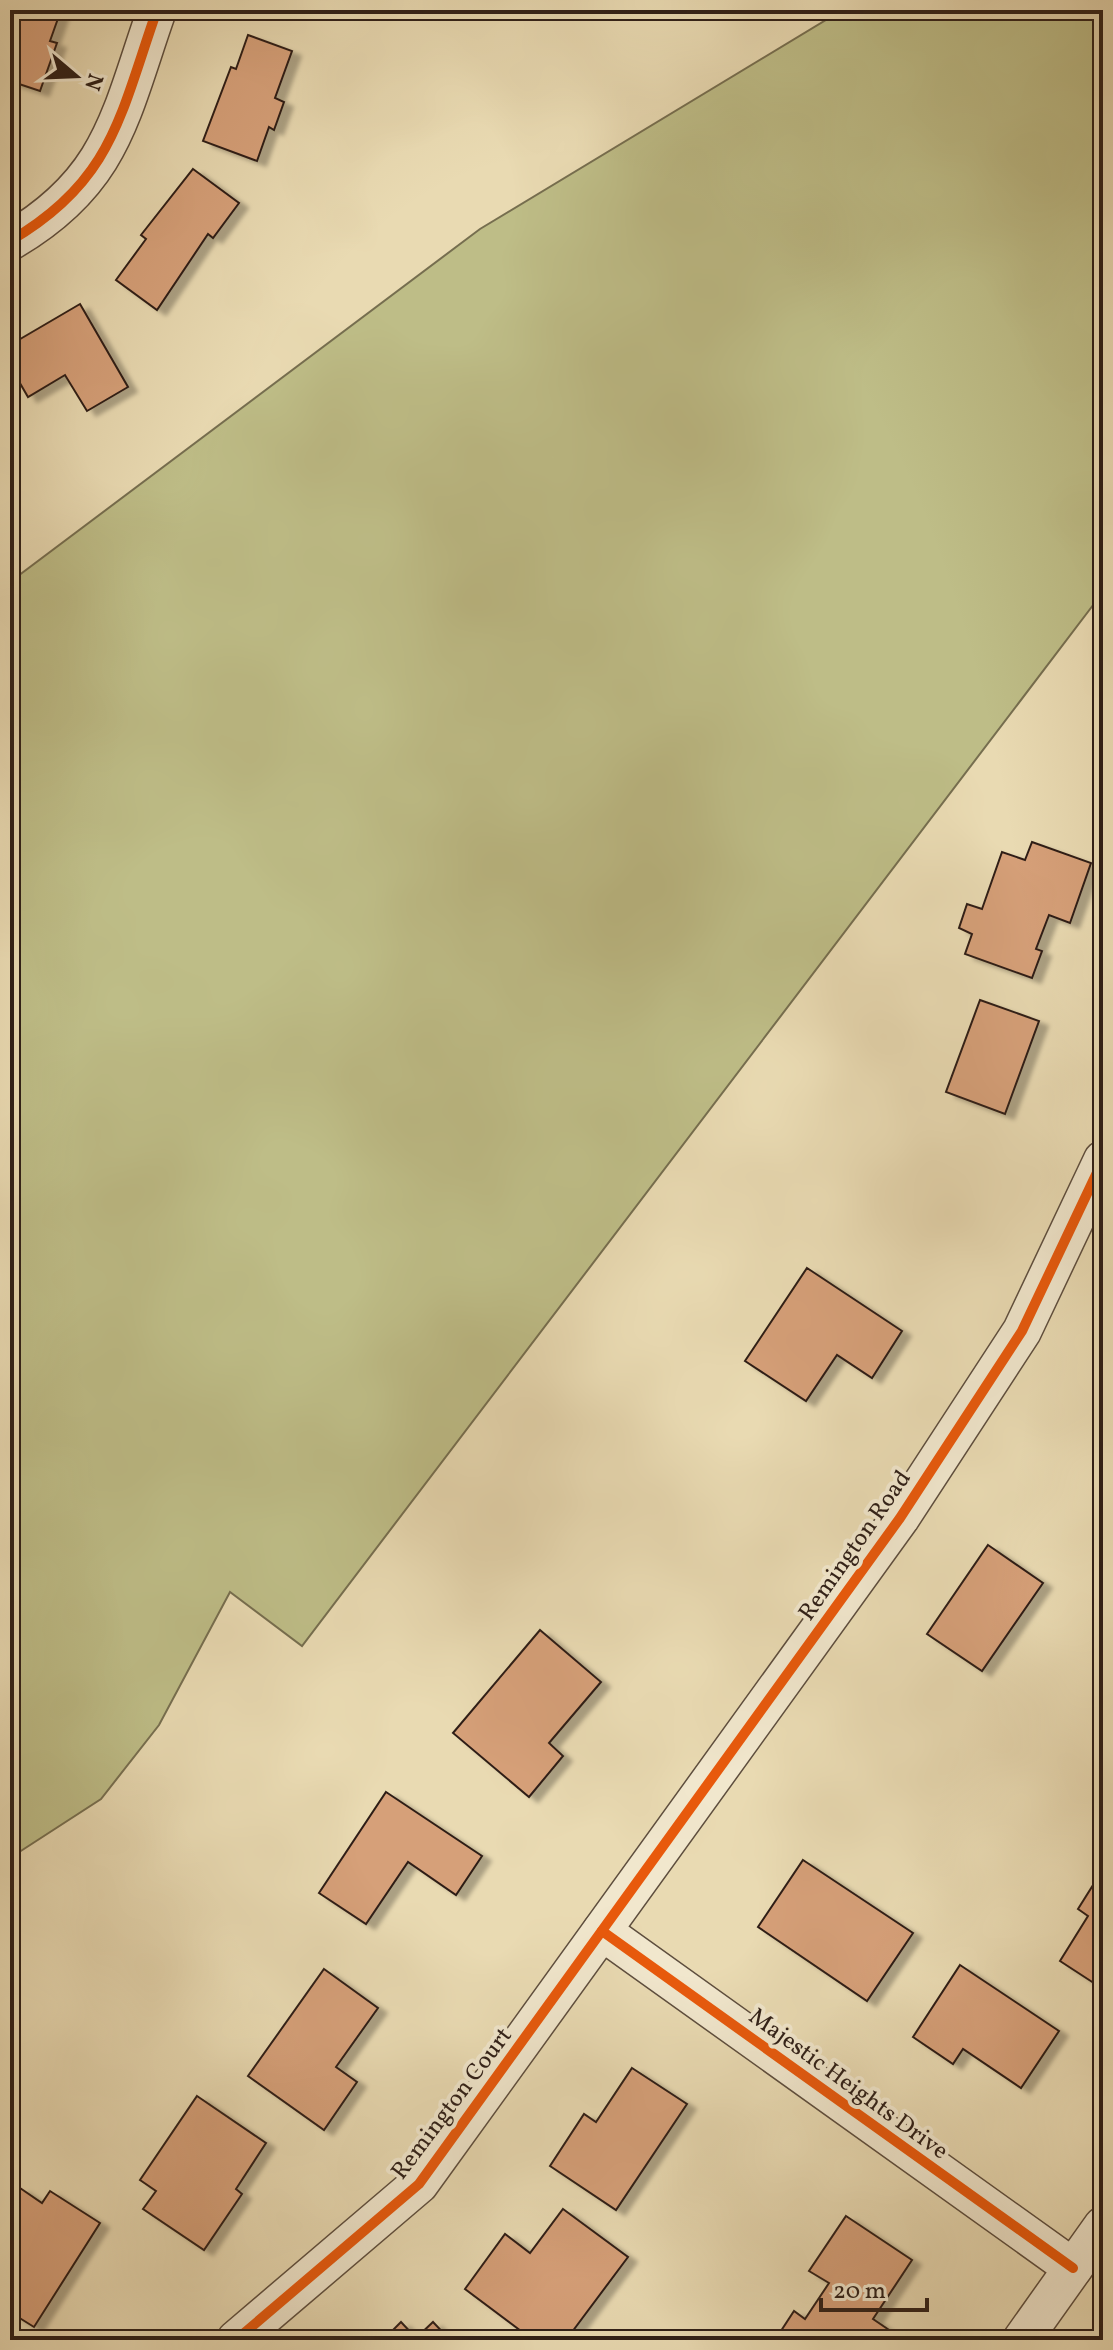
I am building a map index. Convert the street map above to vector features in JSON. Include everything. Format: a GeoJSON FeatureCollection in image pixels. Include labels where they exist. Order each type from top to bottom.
{"type":"FeatureCollection","features":[{"type":"Feature","properties":{"kind":"street"},"geometry":{"type":"LineString","coordinates":[[10,241],[45,221],[73,196],[93,172],[112,137],[157,10]]}},
{"type":"Feature","properties":{"kind":"street","name":"Remington Road"},"geometry":{"type":"LineString","coordinates":[[602,1931],[900,1518],[1013,1344],[1103,1160]]}},
{"type":"Feature","properties":{"kind":"street","name":"Majestic Heights Drive"},"geometry":{"type":"LineString","coordinates":[[602,1931],[1073,2268]]}},
{"type":"Feature","properties":{"kind":"street","name":"Remington Court"},"geometry":{"type":"LineString","coordinates":[[236,2340],[419,2184],[602,1931]]}},
{"type":"Feature","properties":{"kind":"street"},"geometry":{"type":"LineString","coordinates":[[1022,2340],[1103,2226]]}},
{"type":"Feature","properties":{"kind":"shaded area"},"geometry":{"type":"Polygon","coordinates":[[[869,10],[1103,10],[1103,592],[302,1646],[230,1592],[159,1725],[101,1799],[10,1858],[10,582],[480,229],[826,20],[869,10]]]}},
{"type":"Feature","properties":{"kind":"building"},"geometry":{"type":"Polygon","coordinates":[[[10,10],[61,10],[50,41],[57,43],[40,91],[10,81],[10,10]]]}},
{"type":"Feature","properties":{"kind":"building"},"geometry":{"type":"Polygon","coordinates":[[[248,35],[292,51],[275,98],[284,102],[274,130],[269,127],[257,161],[203,141],[231,67],[236,69],[248,35]]]}},
{"type":"Feature","properties":{"kind":"building"},"geometry":{"type":"Polygon","coordinates":[[[193,169],[239,203],[213,238],[208,234],[157,310],[116,280],[146,239],[141,235],[193,169]]]}},
{"type":"Feature","properties":{"kind":"building"},"geometry":{"type":"Polygon","coordinates":[[[80,304],[128,387],[87,411],[65,375],[28,397],[10,366],[10,345],[80,304]]]}},
{"type":"Feature","properties":{"kind":"building"},"geometry":{"type":"Polygon","coordinates":[[[1032,842],[1091,863],[1070,923],[1049,915],[1036,949],[1042,951],[1032,978],[965,954],[972,934],[959,928],[967,904],[982,909],[1002,852],[1025,860],[1032,842]]]}},
{"type":"Feature","properties":{"kind":"building"},"geometry":{"type":"Polygon","coordinates":[[[980,1000],[1039,1021],[1005,1114],[946,1092],[980,1000]]]}},
{"type":"Feature","properties":{"kind":"building"},"geometry":{"type":"Polygon","coordinates":[[[807,1268],[902,1331],[872,1378],[837,1355],[806,1401],[745,1361],[807,1268]]]}},
{"type":"Feature","properties":{"kind":"building"},"geometry":{"type":"Polygon","coordinates":[[[988,1545],[1043,1583],[982,1671],[927,1634],[988,1545]]]}},
{"type":"Feature","properties":{"kind":"building"},"geometry":{"type":"Polygon","coordinates":[[[540,1630],[601,1682],[549,1743],[563,1756],[529,1797],[453,1733],[540,1630]]]}},
{"type":"Feature","properties":{"kind":"building"},"geometry":{"type":"Polygon","coordinates":[[[386,1792],[482,1856],[456,1895],[408,1862],[366,1924],[319,1893],[386,1792]]]}},
{"type":"Feature","properties":{"kind":"building"},"geometry":{"type":"Polygon","coordinates":[[[803,1860],[913,1933],[867,2001],[758,1927],[803,1860]]]}},
{"type":"Feature","properties":{"kind":"building"},"geometry":{"type":"Polygon","coordinates":[[[1095,1882],[1103,1887],[1103,1989],[1060,1961],[1088,1916],[1078,1909],[1095,1882]]]}},
{"type":"Feature","properties":{"kind":"building"},"geometry":{"type":"Polygon","coordinates":[[[960,1965],[1059,2031],[1021,2088],[963,2049],[953,2064],[913,2037],[960,1965]]]}},
{"type":"Feature","properties":{"kind":"building"},"geometry":{"type":"Polygon","coordinates":[[[324,1969],[378,2008],[336,2067],[357,2082],[324,2130],[248,2076],[324,1969]]]}},
{"type":"Feature","properties":{"kind":"building"},"geometry":{"type":"Polygon","coordinates":[[[632,2068],[687,2104],[616,2210],[550,2166],[584,2114],[596,2122],[632,2068]]]}},
{"type":"Feature","properties":{"kind":"building"},"geometry":{"type":"Polygon","coordinates":[[[197,2096],[266,2143],[236,2189],[242,2194],[204,2250],[143,2209],[156,2191],[140,2180],[197,2096]]]}},
{"type":"Feature","properties":{"kind":"building"},"geometry":{"type":"Polygon","coordinates":[[[20,2188],[42,2203],[50,2191],[100,2223],[34,2327],[10,2312],[10,2203],[20,2188]]]}},
{"type":"Feature","properties":{"kind":"building"},"geometry":{"type":"Polygon","coordinates":[[[563,2209],[628,2257],[566,2340],[533,2340],[465,2289],[505,2234],[530,2253],[563,2209]]]}},
{"type":"Feature","properties":{"kind":"building"},"geometry":{"type":"Polygon","coordinates":[[[846,2216],[912,2260],[873,2319],[895,2334],[891,2340],[781,2340],[777,2337],[794,2311],[805,2319],[829,2283],[809,2271],[846,2216]]]}},
{"type":"Feature","properties":{"kind":"building"},"geometry":{"type":"Polygon","coordinates":[[[401,2322],[416,2338],[433,2322],[450,2340],[383,2340],[401,2322]]]}},
{"type":"Feature","properties":{"kind":"cycle path"},"geometry":{"type":"LineString","coordinates":[[10,241],[44,218],[71,194],[92,169],[121,113],[157,10]]}},
{"type":"Feature","properties":{"kind":"cycle path"},"geometry":{"type":"LineString","coordinates":[[236,2340],[419,2184],[900,1518],[1022,1331],[1103,1160]]}},
{"type":"Feature","properties":{"kind":"cycle path"},"geometry":{"type":"LineString","coordinates":[[602,1931],[1073,2268]]}}]}
